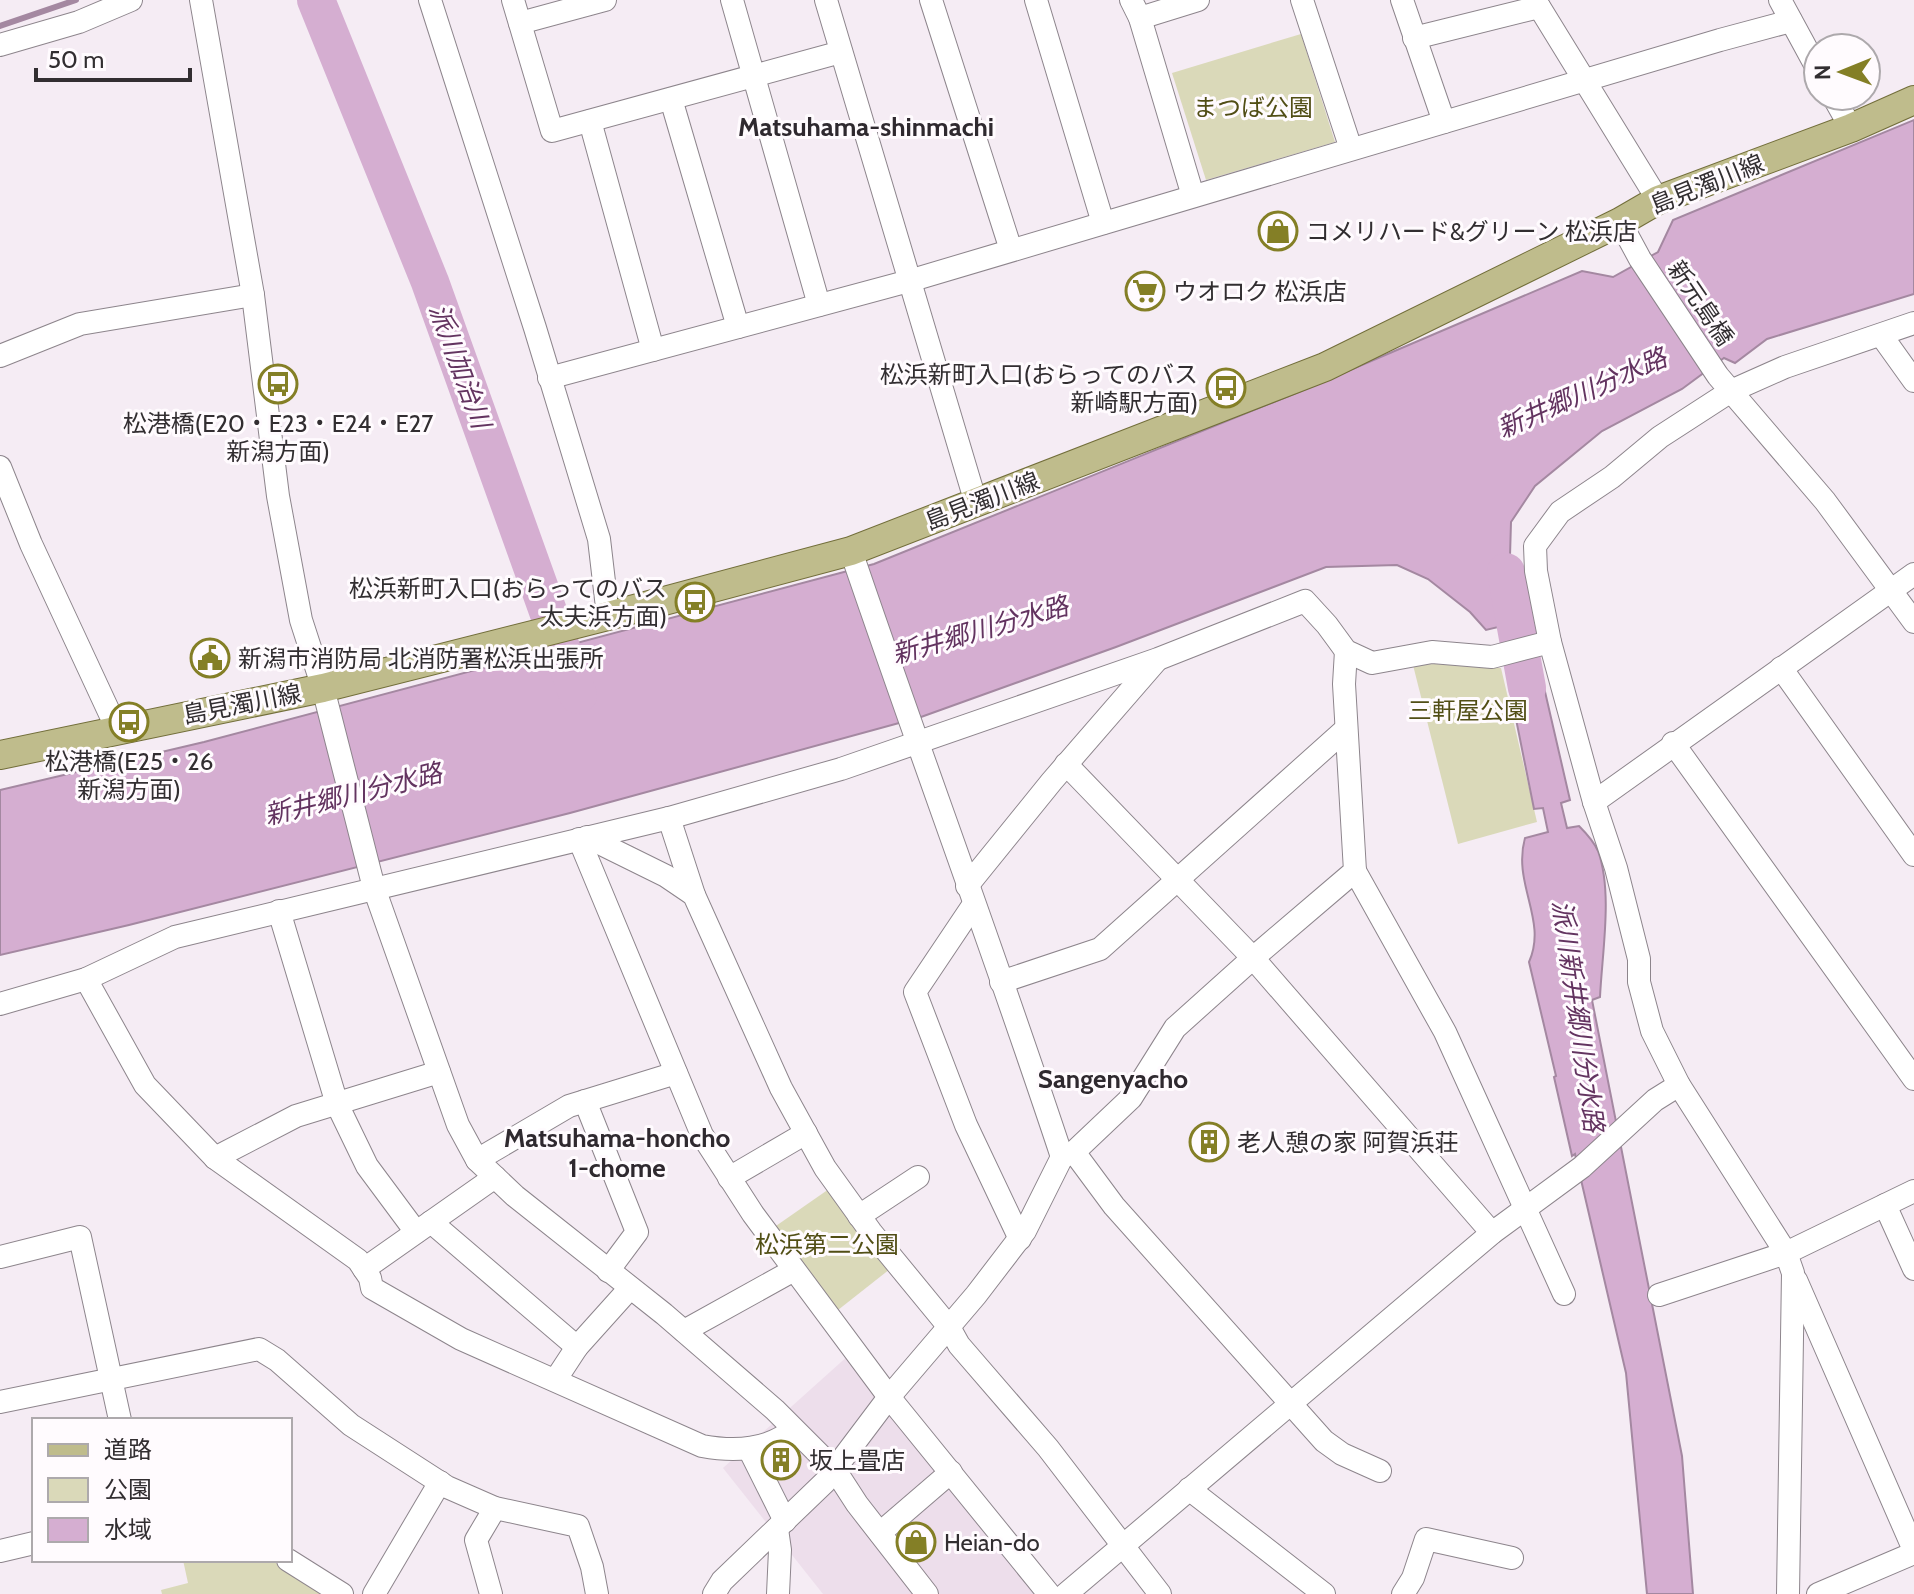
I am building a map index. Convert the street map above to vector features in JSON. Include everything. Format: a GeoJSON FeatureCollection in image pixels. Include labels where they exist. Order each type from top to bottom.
{"type":"FeatureCollection","features":[{"type":"Feature","properties":{"kind":"main road","name":"島見濁川線"},"geometry":{"type":"LineString","coordinates":[[0,755],[323,688],[608,616],[855,563],[976,503],[1325,367],[1620,222],[1658,200],[1851,128],[1914,100]]}},
{"type":"Feature","properties":{"kind":"street"},"geometry":{"type":"LineString","coordinates":[[0,45],[79,22],[131,0]]}},
{"type":"Feature","properties":{"kind":"street"},"geometry":{"type":"LineString","coordinates":[[201,0],[253,295],[278,496],[301,620],[323,688],[374,888],[458,1125],[477,1160],[495,1177],[684,1331],[835,1470],[927,1594]]}},
{"type":"Feature","properties":{"kind":"street"},"geometry":{"type":"LineString","coordinates":[[430,0],[599,539],[608,616]]}},
{"type":"Feature","properties":{"kind":"street"},"geometry":{"type":"LineString","coordinates":[[513,0],[552,131],[841,52]]}},
{"type":"Feature","properties":{"kind":"street"},"geometry":{"type":"LineString","coordinates":[[520,23],[605,0]]}},
{"type":"Feature","properties":{"kind":"street"},"geometry":{"type":"LineString","coordinates":[[732,0],[819,305]]}},
{"type":"Feature","properties":{"kind":"street"},"geometry":{"type":"LineString","coordinates":[[826,0],[976,503]]}},
{"type":"Feature","properties":{"kind":"street"},"geometry":{"type":"LineString","coordinates":[[931,0],[1011,250]]}},
{"type":"Feature","properties":{"kind":"street"},"geometry":{"type":"LineString","coordinates":[[1036,0],[1103,223]]}},
{"type":"Feature","properties":{"kind":"street"},"geometry":{"type":"LineString","coordinates":[[1193,196],[1136,9],[1198,0]]}},
{"type":"Feature","properties":{"kind":"street"},"geometry":{"type":"LineString","coordinates":[[1302,0],[1351,149]]}},
{"type":"Feature","properties":{"kind":"street"},"geometry":{"type":"LineString","coordinates":[[1402,0],[1444,122]]}},
{"type":"Feature","properties":{"kind":"street"},"geometry":{"type":"LineString","coordinates":[[1780,0],[1802,41]]}},
{"type":"Feature","properties":{"kind":"street"},"geometry":{"type":"LineString","coordinates":[[1414,38],[1537,3],[1658,200]]}},
{"type":"Feature","properties":{"kind":"street"},"geometry":{"type":"LineString","coordinates":[[549,378],[909,281],[1791,21]]}},
{"type":"Feature","properties":{"kind":"street"},"geometry":{"type":"LineString","coordinates":[[671,99],[738,327]]}},
{"type":"Feature","properties":{"kind":"street"},"geometry":{"type":"LineString","coordinates":[[1842,112],[1851,128]]}},
{"type":"Feature","properties":{"kind":"street"},"geometry":{"type":"LineString","coordinates":[[590,121],[653,350]]}},
{"type":"Feature","properties":{"kind":"street","name":"新元島橋"},"geometry":{"type":"LineString","coordinates":[[1620,222],[1640,259],[1725,384],[1825,501],[1914,622]]}},
{"type":"Feature","properties":{"kind":"street"},"geometry":{"type":"LineString","coordinates":[[0,356],[80,324],[253,295]]}},
{"type":"Feature","properties":{"kind":"street"},"geometry":{"type":"LineString","coordinates":[[1818,1594],[1914,1552],[1789,1263],[1679,1085],[1652,1031],[1639,982],[1639,959],[1616,868],[1594,802],[1550,642],[1536,571],[1535,546],[1560,512],[1612,477],[1725,384],[1914,323]]}},
{"type":"Feature","properties":{"kind":"street"},"geometry":{"type":"LineString","coordinates":[[1881,335],[1914,381]]}},
{"type":"Feature","properties":{"kind":"street"},"geometry":{"type":"LineString","coordinates":[[0,467],[31,544],[117,729]]}},
{"type":"Feature","properties":{"kind":"street"},"geometry":{"type":"LineString","coordinates":[[855,563],[1001,982],[1068,1155],[1324,1441],[1342,1454],[1380,1471]]}},
{"type":"Feature","properties":{"kind":"street"},"geometry":{"type":"LineString","coordinates":[[1594,802],[1914,574]]}},
{"type":"Feature","properties":{"kind":"street"},"geometry":{"type":"LineString","coordinates":[[0,1004],[86,979],[175,937],[669,818],[841,769],[913,734],[1158,659],[1305,601],[1346,651],[1372,663],[1432,652],[1492,657],[1550,642]]}},
{"type":"Feature","properties":{"kind":"street"},"geometry":{"type":"LineString","coordinates":[[1346,651],[1344,684],[1355,871],[1445,1032],[1564,1294]]}},
{"type":"Feature","properties":{"kind":"street"},"geometry":{"type":"LineString","coordinates":[[1020,1239],[966,1125],[915,992],[971,895],[1066,764],[1158,659]]}},
{"type":"Feature","properties":{"kind":"street"},"geometry":{"type":"LineString","coordinates":[[1781,668],[1914,855]]}},
{"type":"Feature","properties":{"kind":"street"},"geometry":{"type":"LineString","coordinates":[[1001,982],[1100,949],[1346,729]]}},
{"type":"Feature","properties":{"kind":"street"},"geometry":{"type":"LineString","coordinates":[[1673,743],[1914,1079]]}},
{"type":"Feature","properties":{"kind":"street"},"geometry":{"type":"LineString","coordinates":[[1066,764],[1253,958],[1492,1233]]}},
{"type":"Feature","properties":{"kind":"street"},"geometry":{"type":"LineString","coordinates":[[669,818],[694,895],[781,1088],[825,1168],[859,1216],[949,1327],[959,1345],[1048,1448],[1160,1594]]}},
{"type":"Feature","properties":{"kind":"street"},"geometry":{"type":"LineString","coordinates":[[583,838],[666,876],[694,895]]}},
{"type":"Feature","properties":{"kind":"street"},"geometry":{"type":"LineString","coordinates":[[583,838],[702,1135],[753,1214],[889,1397],[1044,1587],[1020,1594]]}},
{"type":"Feature","properties":{"kind":"street"},"geometry":{"type":"LineString","coordinates":[[714,1594],[722,1581],[835,1470],[889,1397],[1020,1239],[1068,1155],[1131,1098],[1175,1028],[1355,871]]}},
{"type":"Feature","properties":{"kind":"street"},"geometry":{"type":"LineString","coordinates":[[279,911],[337,1104],[367,1166],[423,1227],[577,1347]]}},
{"type":"Feature","properties":{"kind":"street"},"geometry":{"type":"LineString","coordinates":[[86,979],[145,1085],[215,1158],[358,1260],[370,1278],[372,1288],[461,1339],[702,1446],[723,1450],[749,1449],[781,1440],[793,1429]]}},
{"type":"Feature","properties":{"kind":"street"},"geometry":{"type":"LineString","coordinates":[[215,1158],[296,1116],[439,1072]]}},
{"type":"Feature","properties":{"kind":"street"},"geometry":{"type":"LineString","coordinates":[[477,1160],[569,1106],[676,1073]]}},
{"type":"Feature","properties":{"kind":"street"},"geometry":{"type":"LineString","coordinates":[[1066,1594],[1492,1233],[1582,1167],[1655,1100],[1679,1085]]}},
{"type":"Feature","properties":{"kind":"street"},"geometry":{"type":"LineString","coordinates":[[585,1101],[637,1232],[608,1271]]}},
{"type":"Feature","properties":{"kind":"street"},"geometry":{"type":"LineString","coordinates":[[729,1178],[806,1133]]}},
{"type":"Feature","properties":{"kind":"street"},"geometry":{"type":"LineString","coordinates":[[364,1269],[495,1177]]}},
{"type":"Feature","properties":{"kind":"street"},"geometry":{"type":"LineString","coordinates":[[859,1216],[918,1177]]}},
{"type":"Feature","properties":{"kind":"street"},"geometry":{"type":"LineString","coordinates":[[1659,1295],[1789,1263],[1914,1191]]}},
{"type":"Feature","properties":{"kind":"street"},"geometry":{"type":"LineString","coordinates":[[1885,1205],[1914,1269]]}},
{"type":"Feature","properties":{"kind":"street"},"geometry":{"type":"LineString","coordinates":[[0,1257],[80,1237],[120,1418]]}},
{"type":"Feature","properties":{"kind":"street"},"geometry":{"type":"LineString","coordinates":[[1788,1594],[1789,1263]]}},
{"type":"Feature","properties":{"kind":"street"},"geometry":{"type":"LineString","coordinates":[[684,1331],[794,1270]]}},
{"type":"Feature","properties":{"kind":"street"},"geometry":{"type":"LineString","coordinates":[[556,1379],[577,1347],[630,1288]]}},
{"type":"Feature","properties":{"kind":"street"},"geometry":{"type":"LineString","coordinates":[[0,1402],[259,1349],[277,1360],[351,1425],[440,1482],[495,1508],[578,1526],[592,1567],[597,1594]]}},
{"type":"Feature","properties":{"kind":"street"},"geometry":{"type":"LineString","coordinates":[[749,1449],[781,1525],[778,1594]]}},
{"type":"Feature","properties":{"kind":"street"},"geometry":{"type":"LineString","coordinates":[[880,1533],[951,1472]]}},
{"type":"Feature","properties":{"kind":"street"},"geometry":{"type":"LineString","coordinates":[[374,1594],[440,1482]]}},
{"type":"Feature","properties":{"kind":"street"},"geometry":{"type":"LineString","coordinates":[[1189,1489],[1324,1594]]}},
{"type":"Feature","properties":{"kind":"street"},"geometry":{"type":"LineString","coordinates":[[491,1594],[476,1540],[495,1508]]}},
{"type":"Feature","properties":{"kind":"street"},"geometry":{"type":"LineString","coordinates":[[1403,1594],[1413,1578],[1426,1539],[1512,1558]]}},
{"type":"Feature","properties":{"kind":"street"},"geometry":{"type":"LineString","coordinates":[[0,1551],[32,1543]]}},
{"type":"Feature","properties":{"kind":"street"},"geometry":{"type":"LineString","coordinates":[[291,1562],[342,1594]]}},
{"type":"Feature","properties":{"kind":"shaded area"},"geometry":{"type":"Polygon","coordinates":[[[850,1354],[1041,1594],[823,1594],[723,1468],[850,1354]]]}},
{"type":"Feature","properties":{"kind":"green space","name":"まつば公園"},"geometry":{"type":"Polygon","coordinates":[[[1301,34],[1335,142],[1206,180],[1172,73],[1301,34]]]}},
{"type":"Feature","properties":{"kind":"green space","name":"三軒屋公園"},"geometry":{"type":"Polygon","coordinates":[[[1413,665],[1501,668],[1537,822],[1458,844],[1413,665]]]}},
{"type":"Feature","properties":{"kind":"green space","name":"松浜第二公園"},"geometry":{"type":"Polygon","coordinates":[[[829,1189],[890,1269],[838,1310],[773,1228],[829,1189]]]}},
{"type":"Feature","properties":{"kind":"green space"},"geometry":{"type":"Polygon","coordinates":[[[183,1562],[274,1562],[325,1594],[162,1594],[161,1590],[188,1583],[183,1562]]]}},
{"type":"Feature","properties":{"kind":"water","name":"新井郷川分水路"},"geometry":{"type":"Polygon","coordinates":[[[1914,120],[1914,294],[1767,339],[1735,363],[1724,358],[1682,389],[1602,431],[1535,486],[1511,522],[1510,556],[1523,621],[1486,630],[1470,612],[1428,579],[1397,565],[1326,567],[921,717],[570,813],[0,955],[0,790],[204,742],[874,564],[1301,391],[1582,271],[1613,277],[1658,252],[1673,220],[1914,120]]]}},
{"type":"Feature","properties":{"kind":"water"},"geometry":{"type":"Polygon","coordinates":[[[1537,657],[1570,800],[1561,803],[1567,828],[1579,826],[1596,848],[1605,885],[1600,997],[1592,1000],[1682,1456],[1693,1594],[1647,1594],[1626,1373],[1575,1154],[1572,1156],[1529,962],[1535,931],[1522,855],[1525,838],[1548,832],[1543,808],[1534,809],[1505,664],[1537,657]]]}},
{"type":"Feature","properties":{"kind":"waterway"},"geometry":{"type":"LineString","coordinates":[[0,26],[76,0]]}},
{"type":"Feature","properties":{"kind":"waterway","name":"派川加治川"},"geometry":{"type":"LineString","coordinates":[[316,0],[430,282],[578,695]]}},
{"type":"Feature","properties":{"kind":"waterway","name":"派川新井郷川分水路"},"geometry":{"type":"LineString","coordinates":[[1506,572],[1527,688]]}},
{"type":"Feature","properties":{"kind":"place","name":"コメリハード&グリーン 松浜店"},"geometry":{"type":"Point","coordinates":[1278,231]}},
{"type":"Feature","properties":{"kind":"place","name":"ウオロク 松浜店"},"geometry":{"type":"Point","coordinates":[1145,291]}},
{"type":"Feature","properties":{"kind":"place","name":"松港橋(E20・E23・E24・E27 新潟方面)"},"geometry":{"type":"Point","coordinates":[278,384]}},
{"type":"Feature","properties":{"kind":"place","name":"松浜新町入口(おらってのバス 新崎駅方面)"},"geometry":{"type":"Point","coordinates":[1226,388]}},
{"type":"Feature","properties":{"kind":"place","name":"松浜新町入口(おらってのバス 太夫浜方面)"},"geometry":{"type":"Point","coordinates":[695,602]}},
{"type":"Feature","properties":{"kind":"place","name":"新潟市消防局 北消防署松浜出張所"},"geometry":{"type":"Point","coordinates":[210,658]}},
{"type":"Feature","properties":{"kind":"place","name":"松港橋(E25・26 新潟方面)"},"geometry":{"type":"Point","coordinates":[129,722]}},
{"type":"Feature","properties":{"kind":"place","name":"老人憩の家 阿賀浜荘"},"geometry":{"type":"Point","coordinates":[1209,1142]}},
{"type":"Feature","properties":{"kind":"place","name":"坂上畳店"},"geometry":{"type":"Point","coordinates":[781,1460]}},
{"type":"Feature","properties":{"kind":"place","name":"Heian-do"},"geometry":{"type":"Point","coordinates":[916,1542]}},
{"type":"Feature","properties":{"kind":"district","name":"Matsuhama-shinmachi"},"geometry":{"type":"Point","coordinates":[866,127]}},
{"type":"Feature","properties":{"kind":"district","name":"Sangenyacho"},"geometry":{"type":"Point","coordinates":[1113,1079]}},
{"type":"Feature","properties":{"kind":"district","name":"Matsuhama-honcho 1-chome"},"geometry":{"type":"Point","coordinates":[617,1153]}}]}
